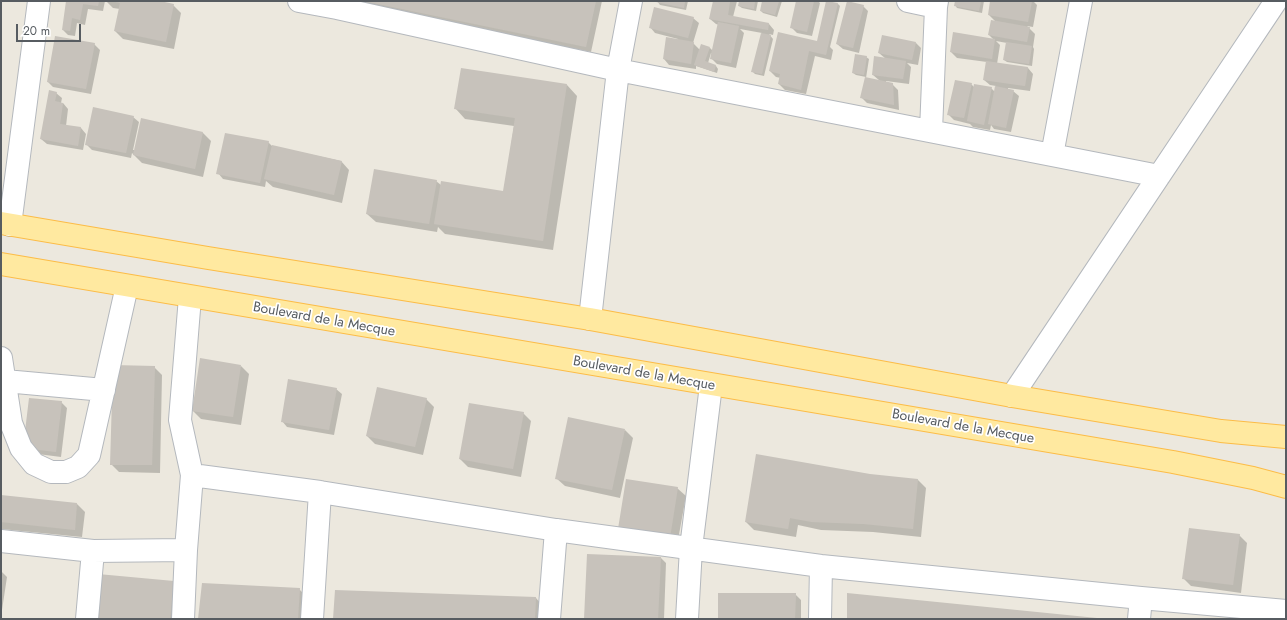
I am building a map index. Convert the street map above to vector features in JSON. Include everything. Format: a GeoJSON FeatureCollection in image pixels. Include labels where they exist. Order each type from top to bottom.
{"type":"FeatureCollection","features":[{"type":"Feature","properties":{"kind":"main road"},"geometry":{"type":"LineString","coordinates":[[6,224],[590,319],[1012,396],[1221,431],[1286,438]]}},
{"type":"Feature","properties":{"kind":"main road","name":"Boulevard de la Mecque"},"geometry":{"type":"LineString","coordinates":[[1,264],[1173,462],[1286,486]]}},
{"type":"Feature","properties":{"kind":"street"},"geometry":{"type":"LineString","coordinates":[[6,224],[39,1]]}},
{"type":"Feature","properties":{"kind":"street"},"geometry":{"type":"LineString","coordinates":[[300,1],[338,4],[618,70],[1158,176]]}},
{"type":"Feature","properties":{"kind":"street"},"geometry":{"type":"LineString","coordinates":[[590,319],[618,70],[631,1]]}},
{"type":"Feature","properties":{"kind":"street"},"geometry":{"type":"LineString","coordinates":[[908,1],[936,4],[931,131]]}},
{"type":"Feature","properties":{"kind":"street"},"geometry":{"type":"LineString","coordinates":[[1052,155],[1081,1]]}},
{"type":"Feature","properties":{"kind":"street"},"geometry":{"type":"LineString","coordinates":[[1012,396],[1276,1]]}},
{"type":"Feature","properties":{"kind":"street"},"geometry":{"type":"LineString","coordinates":[[1,358],[12,423],[21,448],[34,464],[51,472],[66,472],[78,467],[89,455],[127,286]]}},
{"type":"Feature","properties":{"kind":"street"},"geometry":{"type":"LineString","coordinates":[[183,619],[186,550],[192,475],[180,420],[190,297]]}},
{"type":"Feature","properties":{"kind":"street"},"geometry":{"type":"LineString","coordinates":[[5,381],[104,390]]}},
{"type":"Feature","properties":{"kind":"street"},"geometry":{"type":"LineString","coordinates":[[687,619],[691,548],[711,385]]}},
{"type":"Feature","properties":{"kind":"street"},"geometry":{"type":"LineString","coordinates":[[192,475],[320,492],[556,530],[1140,609],[1286,610]]}},
{"type":"Feature","properties":{"kind":"street"},"geometry":{"type":"LineString","coordinates":[[312,619],[320,492]]}},
{"type":"Feature","properties":{"kind":"street"},"geometry":{"type":"LineString","coordinates":[[549,619],[556,530]]}},
{"type":"Feature","properties":{"kind":"street"},"geometry":{"type":"LineString","coordinates":[[1,542],[93,552],[186,550]]}},
{"type":"Feature","properties":{"kind":"street"},"geometry":{"type":"LineString","coordinates":[[87,619],[93,552]]}},
{"type":"Feature","properties":{"kind":"street"},"geometry":{"type":"LineString","coordinates":[[820,566],[820,619]]}},
{"type":"Feature","properties":{"kind":"building"},"geometry":{"type":"Polygon","coordinates":[[[66,1],[99,1],[98,6],[83,4],[80,20],[72,18],[70,31],[62,30],[66,1]]]}},
{"type":"Feature","properties":{"kind":"building"},"geometry":{"type":"Polygon","coordinates":[[[112,1],[160,1],[174,4],[166,42],[114,31],[120,3],[112,1]]]}},
{"type":"Feature","properties":{"kind":"building"},"geometry":{"type":"Polygon","coordinates":[[[363,1],[596,1],[586,47],[363,1]]]}},
{"type":"Feature","properties":{"kind":"building"},"geometry":{"type":"Polygon","coordinates":[[[656,1],[685,1],[684,8],[656,1]]]}},
{"type":"Feature","properties":{"kind":"building"},"geometry":{"type":"Polygon","coordinates":[[[713,1],[730,1],[728,15],[769,23],[768,30],[709,19],[713,1]]]}},
{"type":"Feature","properties":{"kind":"building"},"geometry":{"type":"Polygon","coordinates":[[[739,1],[755,1],[754,9],[738,6],[739,1]]]}},
{"type":"Feature","properties":{"kind":"building"},"geometry":{"type":"Polygon","coordinates":[[[762,1],[779,1],[775,15],[760,11],[762,1]]]}},
{"type":"Feature","properties":{"kind":"building"},"geometry":{"type":"Polygon","coordinates":[[[796,1],[814,1],[807,32],[790,28],[796,1]]]}},
{"type":"Feature","properties":{"kind":"building"},"geometry":{"type":"Polygon","coordinates":[[[826,1],[838,3],[826,55],[809,51],[801,90],[778,84],[780,74],[769,71],[778,32],[817,41],[826,1]]]}},
{"type":"Feature","properties":{"kind":"building"},"geometry":{"type":"Polygon","coordinates":[[[847,1],[864,5],[853,48],[836,44],[847,1]]]}},
{"type":"Feature","properties":{"kind":"building"},"geometry":{"type":"Polygon","coordinates":[[[955,1],[981,1],[979,11],[954,6],[955,1]]]}},
{"type":"Feature","properties":{"kind":"building"},"geometry":{"type":"Polygon","coordinates":[[[990,1],[1032,1],[1028,22],[988,15],[990,1]]]}},
{"type":"Feature","properties":{"kind":"building"},"geometry":{"type":"Polygon","coordinates":[[[654,7],[694,17],[688,38],[649,28],[654,7]]]}},
{"type":"Feature","properties":{"kind":"building"},"geometry":{"type":"Polygon","coordinates":[[[991,20],[1030,27],[1027,42],[988,35],[991,20]]]}},
{"type":"Feature","properties":{"kind":"building"},"geometry":{"type":"Polygon","coordinates":[[[718,22],[739,26],[731,63],[710,59],[718,22]]]}},
{"type":"Feature","properties":{"kind":"building"},"geometry":{"type":"Polygon","coordinates":[[[953,32],[995,39],[992,59],[950,52],[953,32]]]}},
{"type":"Feature","properties":{"kind":"building"},"geometry":{"type":"Polygon","coordinates":[[[761,33],[771,35],[762,74],[751,72],[761,33]]]}},
{"type":"Feature","properties":{"kind":"building"},"geometry":{"type":"Polygon","coordinates":[[[882,35],[916,42],[912,60],[878,53],[882,35]]]}},
{"type":"Feature","properties":{"kind":"building"},"geometry":{"type":"Polygon","coordinates":[[[55,36],[95,43],[86,89],[47,82],[55,36]]]}},
{"type":"Feature","properties":{"kind":"building"},"geometry":{"type":"Polygon","coordinates":[[[666,37],[694,42],[691,64],[663,59],[666,37]]]}},
{"type":"Feature","properties":{"kind":"building"},"geometry":{"type":"Polygon","coordinates":[[[1006,42],[1032,46],[1029,64],[1003,60],[1006,42]]]}},
{"type":"Feature","properties":{"kind":"building"},"geometry":{"type":"Polygon","coordinates":[[[701,44],[710,47],[705,61],[716,65],[714,72],[694,65],[701,44]]]}},
{"type":"Feature","properties":{"kind":"building"},"geometry":{"type":"Polygon","coordinates":[[[855,54],[867,56],[864,75],[852,73],[855,54]]]}},
{"type":"Feature","properties":{"kind":"building"},"geometry":{"type":"Polygon","coordinates":[[[874,56],[906,61],[903,79],[872,75],[874,56]]]}},
{"type":"Feature","properties":{"kind":"building"},"geometry":{"type":"Polygon","coordinates":[[[986,61],[1028,67],[1025,86],[983,80],[986,61]]]}},
{"type":"Feature","properties":{"kind":"building"},"geometry":{"type":"Polygon","coordinates":[[[461,68],[567,84],[543,241],[434,224],[441,181],[503,191],[515,118],[454,109],[461,68]]]}},
{"type":"Feature","properties":{"kind":"building"},"geometry":{"type":"Polygon","coordinates":[[[865,77],[893,83],[894,105],[860,98],[865,77]]]}},
{"type":"Feature","properties":{"kind":"building"},"geometry":{"type":"Polygon","coordinates":[[[955,80],[972,83],[964,118],[947,115],[955,80]]]}},
{"type":"Feature","properties":{"kind":"building"},"geometry":{"type":"Polygon","coordinates":[[[974,84],[992,87],[984,125],[967,121],[974,84]]]}},
{"type":"Feature","properties":{"kind":"building"},"geometry":{"type":"Polygon","coordinates":[[[995,86],[1014,90],[1006,128],[988,124],[995,86]]]}},
{"type":"Feature","properties":{"kind":"building"},"geometry":{"type":"Polygon","coordinates":[[[49,90],[57,92],[55,101],[63,103],[60,124],[81,127],[78,146],[40,139],[49,90]]]}},
{"type":"Feature","properties":{"kind":"building"},"geometry":{"type":"Polygon","coordinates":[[[93,107],[134,116],[126,153],[85,145],[93,107]]]}},
{"type":"Feature","properties":{"kind":"building"},"geometry":{"type":"Polygon","coordinates":[[[141,118],[203,132],[195,169],[133,155],[141,118]]]}},
{"type":"Feature","properties":{"kind":"building"},"geometry":{"type":"Polygon","coordinates":[[[225,133],[269,141],[260,183],[216,174],[225,133]]]}},
{"type":"Feature","properties":{"kind":"building"},"geometry":{"type":"Polygon","coordinates":[[[272,145],[342,161],[334,195],[264,179],[272,145]]]}},
{"type":"Feature","properties":{"kind":"building"},"geometry":{"type":"Polygon","coordinates":[[[374,169],[437,180],[429,224],[366,214],[374,169]]]}},
{"type":"Feature","properties":{"kind":"building"},"geometry":{"type":"Polygon","coordinates":[[[200,358],[241,365],[233,417],[192,411],[200,358]]]}},
{"type":"Feature","properties":{"kind":"building"},"geometry":{"type":"Polygon","coordinates":[[[113,365],[155,366],[152,465],[110,465],[113,365]]]}},
{"type":"Feature","properties":{"kind":"building"},"geometry":{"type":"Polygon","coordinates":[[[288,379],[337,388],[329,430],[281,422],[288,379]]]}},
{"type":"Feature","properties":{"kind":"building"},"geometry":{"type":"Polygon","coordinates":[[[377,387],[427,398],[415,447],[366,436],[377,387]]]}},
{"type":"Feature","properties":{"kind":"building"},"geometry":{"type":"Polygon","coordinates":[[[29,398],[62,401],[56,452],[23,448],[29,398]]]}},
{"type":"Feature","properties":{"kind":"building"},"geometry":{"type":"Polygon","coordinates":[[[469,403],[524,412],[513,469],[459,459],[469,403]]]}},
{"type":"Feature","properties":{"kind":"building"},"geometry":{"type":"Polygon","coordinates":[[[568,417],[625,429],[612,490],[555,479],[568,417]]]}},
{"type":"Feature","properties":{"kind":"building"},"geometry":{"type":"Polygon","coordinates":[[[756,454],[870,474],[918,479],[913,529],[864,524],[812,522],[790,518],[788,529],[745,522],[756,454]]]}},
{"type":"Feature","properties":{"kind":"building"},"geometry":{"type":"Polygon","coordinates":[[[626,479],[678,487],[669,544],[617,535],[626,479]]]}},
{"type":"Feature","properties":{"kind":"building"},"geometry":{"type":"Polygon","coordinates":[[[1,495],[77,503],[75,530],[1,522],[1,495]]]}},
{"type":"Feature","properties":{"kind":"building"},"geometry":{"type":"Polygon","coordinates":[[[1189,528],[1240,534],[1233,585],[1182,579],[1189,528]]]}},
{"type":"Feature","properties":{"kind":"building"},"geometry":{"type":"Polygon","coordinates":[[[587,554],[661,557],[658,619],[584,619],[587,554]]]}},
{"type":"Feature","properties":{"kind":"building"},"geometry":{"type":"Polygon","coordinates":[[[98,574],[174,581],[170,619],[94,619],[98,574]]]}},
{"type":"Feature","properties":{"kind":"building"},"geometry":{"type":"Polygon","coordinates":[[[202,583],[300,588],[298,619],[198,619],[202,583]]]}},
{"type":"Feature","properties":{"kind":"building"},"geometry":{"type":"Polygon","coordinates":[[[335,590],[536,597],[535,619],[333,619],[335,590]]]}},
{"type":"Feature","properties":{"kind":"building"},"geometry":{"type":"Polygon","coordinates":[[[718,593],[796,593],[795,619],[718,619],[718,593]]]}},
{"type":"Feature","properties":{"kind":"building"},"geometry":{"type":"Polygon","coordinates":[[[847,593],[1097,618],[1097,619],[847,619],[847,593]]]}}]}
